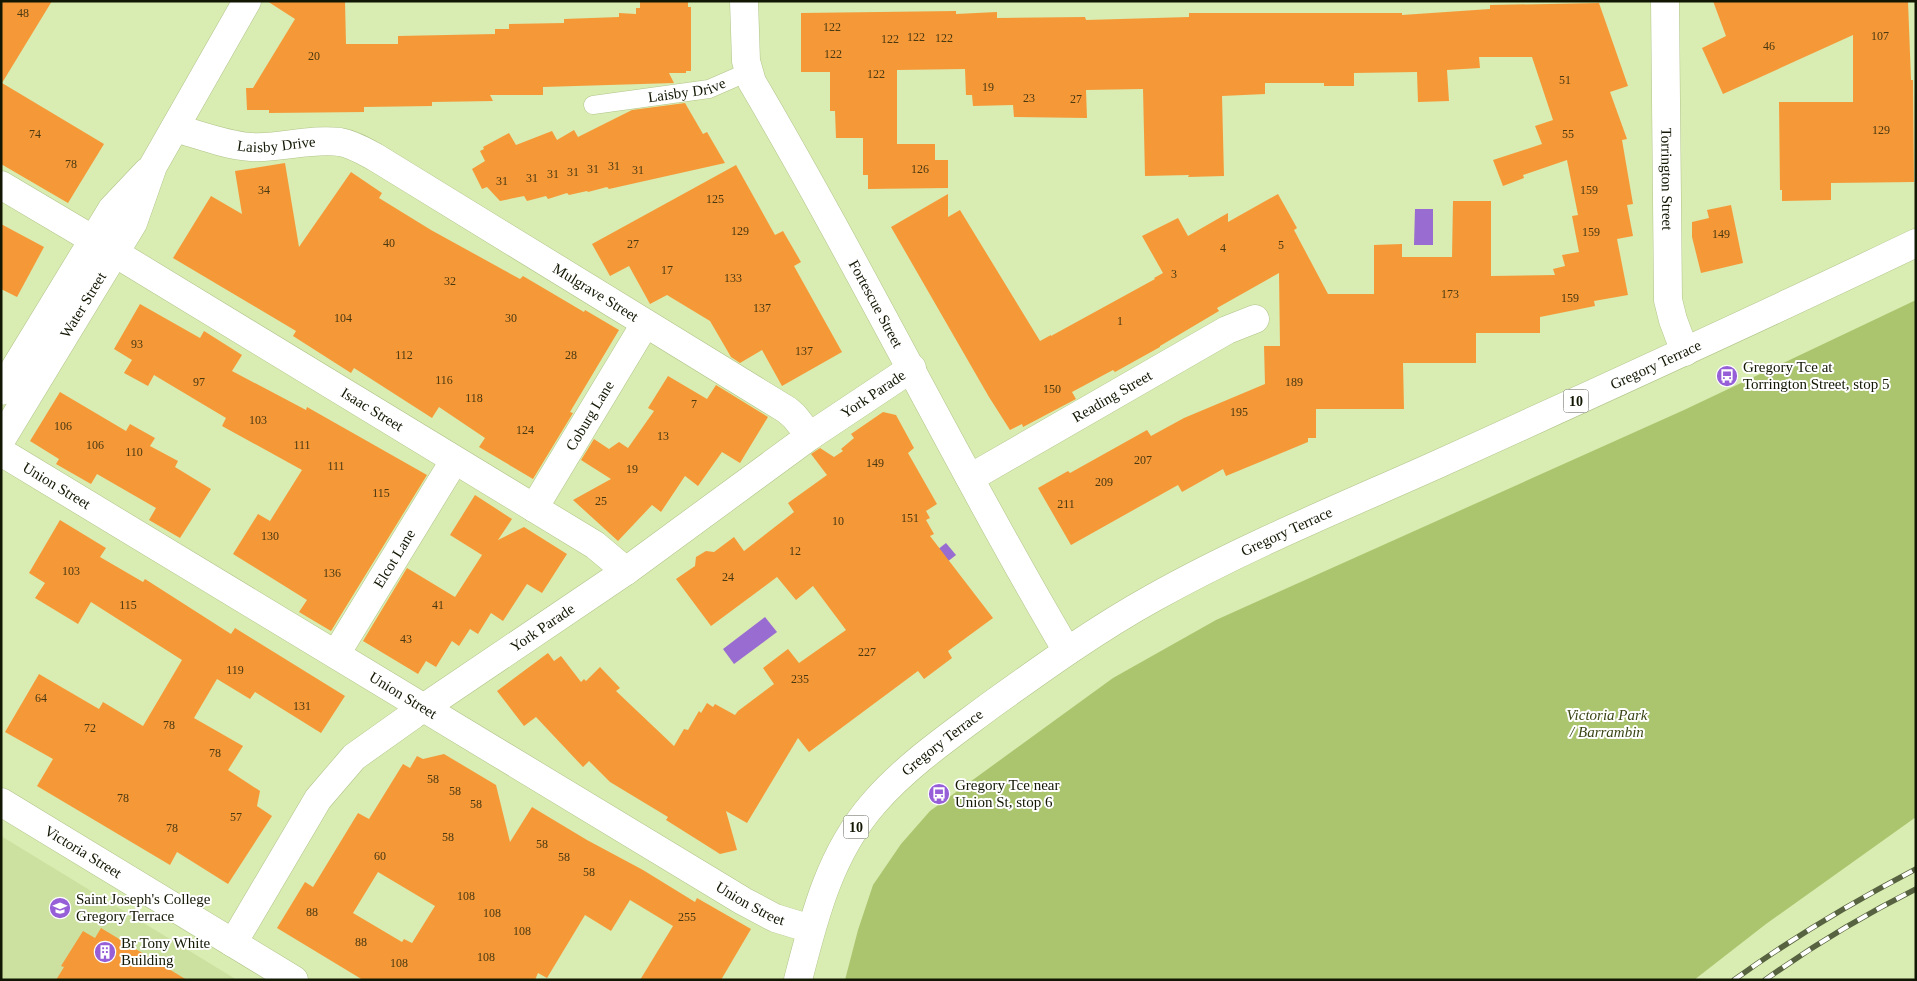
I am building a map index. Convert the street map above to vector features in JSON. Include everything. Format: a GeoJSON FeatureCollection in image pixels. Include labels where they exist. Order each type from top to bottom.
{"type":"FeatureCollection","features":[{"type":"Feature","properties":{"kind":"street","name":"Water Street"},"geometry":{"type":"LineString","coordinates":[[1,440],[132,223],[153,166],[247,1]]}},
{"type":"Feature","properties":{"kind":"street","name":"Fortescue Street"},"geometry":{"type":"LineString","coordinates":[[744,1],[745,50],[748,72],[912,368],[1037,600],[1067,651]]}},
{"type":"Feature","properties":{"kind":"street","name":"Torrington Street"},"geometry":{"type":"LineString","coordinates":[[1665,1],[1668,293],[1673,320],[1685,352]]}},
{"type":"Feature","properties":{"kind":"street","name":"Laisby Drive"},"geometry":{"type":"LineString","coordinates":[[175,128],[232,144],[250,147],[328,141],[341,142],[352,145],[375,157]]}},
{"type":"Feature","properties":{"kind":"street","name":"Mulgrave Street"},"geometry":{"type":"LineString","coordinates":[[375,157],[787,410],[810,436]]}},
{"type":"Feature","properties":{"kind":"street","name":"Water Street"},"geometry":{"type":"LineString","coordinates":[[1,391],[112,209],[153,166]]}},
{"type":"Feature","properties":{"kind":"street"},"geometry":{"type":"LineString","coordinates":[[1,185],[92,239]]}},
{"type":"Feature","properties":{"kind":"street","name":"Gregory Terrace"},"geometry":{"type":"LineString","coordinates":[[798,980],[811,929],[828,877],[854,830],[874,803],[934,748],[1067,651],[1153,598],[1226,560],[1685,352],[1916,243]]}},
{"type":"Feature","properties":{"kind":"street","name":"Isaac Street"},"geometry":{"type":"LineString","coordinates":[[115,253],[454,461],[595,545],[626,571]]}},
{"type":"Feature","properties":{"kind":"street","name":"Reading Street"},"geometry":{"type":"LineString","coordinates":[[970,478],[1227,330],[1255,319]]}},
{"type":"Feature","properties":{"kind":"street","name":"Coburg Lane"},"geometry":{"type":"LineString","coordinates":[[534,508],[645,324]]}},
{"type":"Feature","properties":{"kind":"street","name":"York Parade"},"geometry":{"type":"LineString","coordinates":[[233,943],[318,799],[354,758],[422,708],[626,571],[810,436],[912,368]]}},
{"type":"Feature","properties":{"kind":"street","name":"Union Street"},"geometry":{"type":"LineString","coordinates":[[1,452],[766,914],[811,929]]}},
{"type":"Feature","properties":{"kind":"street","name":"Elcot Lane"},"geometry":{"type":"LineString","coordinates":[[336,654],[454,461]]}},
{"type":"Feature","properties":{"kind":"street","name":"Victoria Street"},"geometry":{"type":"LineString","coordinates":[[1,802],[294,980]]}},
{"type":"Feature","properties":{"kind":"lane","name":"Laisby Drive"},"geometry":{"type":"LineString","coordinates":[[593,105],[709,89],[748,72]]}},
{"type":"Feature","properties":{"kind":"shaded area"},"geometry":{"type":"Polygon","coordinates":[[[1415,209],[1433,209],[1433,245],[1414,245],[1415,209]]]}},
{"type":"Feature","properties":{"kind":"shaded area"},"geometry":{"type":"Polygon","coordinates":[[[946,543],[956,555],[923,581],[913,569],[946,543]]]}},
{"type":"Feature","properties":{"kind":"shaded area"},"geometry":{"type":"Polygon","coordinates":[[[765,617],[777,632],[734,664],[723,649],[765,617]]]}},
{"type":"Feature","properties":{"kind":"shaded area","name":"Saint Joseph's College Gregory Terrace"},"geometry":{"type":"Polygon","coordinates":[[[1,836],[237,980],[1,980],[1,836]]]}},
{"type":"Feature","properties":{"kind":"green space","name":"Victoria Park / Barrambin"},"geometry":{"type":"Polygon","coordinates":[[[1916,300],[1916,817],[1766,924],[1694,980],[845,980],[858,930],[873,885],[901,844],[930,811],[1113,678],[1216,620],[1684,410],[1916,300]]]}},
{"type":"Feature","properties":{"kind":"building"},"geometry":{"type":"Polygon","coordinates":[[[1,1],[52,1],[2,83],[104,144],[68,203],[1,164],[1,1]]]}},
{"type":"Feature","properties":{"kind":"building"},"geometry":{"type":"Polygon","coordinates":[[[267,1],[345,1],[346,44],[398,44],[398,36],[495,34],[495,29],[509,29],[509,24],[564,23],[564,19],[619,17],[619,13],[636,14],[636,8],[640,8],[640,1],[688,1],[688,7],[691,7],[691,71],[686,71],[686,73],[669,73],[674,83],[543,87],[543,95],[490,95],[493,101],[432,102],[432,106],[364,107],[364,112],[269,113],[269,110],[247,110],[246,88],[253,88],[295,19],[267,1]]]}},
{"type":"Feature","properties":{"kind":"building"},"geometry":{"type":"Polygon","coordinates":[[[1713,1],[1908,1],[1911,80],[1913,80],[1914,182],[1831,183],[1831,200],[1782,201],[1782,190],[1780,190],[1779,102],[1853,102],[1853,35],[1723,94],[1702,48],[1726,36],[1713,1]]]}},
{"type":"Feature","properties":{"kind":"building"},"geometry":{"type":"Polygon","coordinates":[[[1599,3],[1628,86],[1610,92],[1627,139],[1622,140],[1633,204],[1627,205],[1633,236],[1617,239],[1628,295],[1594,301],[1595,306],[1540,317],[1540,333],[1476,333],[1476,363],[1403,363],[1404,409],[1316,409],[1316,438],[1308,438],[1308,442],[1226,476],[1223,469],[1182,492],[1178,485],[1071,545],[1038,488],[1068,471],[1070,473],[1147,430],[1151,436],[1184,418],[1265,384],[1264,346],[1280,346],[1279,273],[1217,308],[1219,311],[1160,347],[1115,372],[1113,370],[1072,392],[1076,399],[1023,427],[1022,424],[1010,430],[891,227],[948,194],[948,217],[960,210],[1040,341],[1163,273],[1142,236],[1178,218],[1188,236],[1228,213],[1228,222],[1278,194],[1297,228],[1294,230],[1328,294],[1374,294],[1374,245],[1402,244],[1402,257],[1452,257],[1453,201],[1491,201],[1491,276],[1555,275],[1553,269],[1565,266],[1562,255],[1579,252],[1572,216],[1578,215],[1567,160],[1523,175],[1524,178],[1503,186],[1493,160],[1542,144],[1535,126],[1553,120],[1532,57],[1479,57],[1480,68],[1447,70],[1449,101],[1418,102],[1417,72],[1354,73],[1354,86],[1324,86],[1324,83],[1265,83],[1265,94],[1222,96],[1224,176],[1188,177],[1189,175],[1145,176],[1143,89],[1086,90],[1087,118],[1014,117],[1013,105],[973,106],[972,95],[966,95],[965,69],[897,70],[897,144],[935,144],[935,160],[948,160],[948,188],[868,189],[868,175],[863,175],[863,138],[836,138],[835,111],[830,111],[830,72],[801,72],[801,13],[956,11],[956,14],[997,12],[997,18],[1085,17],[1086,20],[1189,17],[1189,13],[1402,13],[1402,15],[1490,9],[1490,5],[1599,3]]]}},
{"type":"Feature","properties":{"kind":"building"},"geometry":{"type":"Polygon","coordinates":[[[685,103],[703,134],[707,132],[725,163],[609,189],[607,187],[569,195],[567,193],[548,199],[546,196],[527,201],[524,196],[500,201],[487,187],[482,189],[472,169],[485,161],[480,151],[484,149],[483,147],[509,133],[516,145],[552,131],[557,140],[574,130],[578,137],[632,110],[685,103]]]}},
{"type":"Feature","properties":{"kind":"building"},"geometry":{"type":"Polygon","coordinates":[[[285,163],[299,247],[351,172],[382,193],[379,198],[431,230],[520,279],[523,276],[619,330],[570,412],[573,413],[533,479],[479,447],[485,438],[439,407],[432,418],[354,368],[351,373],[293,336],[296,331],[173,258],[211,196],[242,214],[235,171],[285,163]]]}},
{"type":"Feature","properties":{"kind":"building"},"geometry":{"type":"Polygon","coordinates":[[[736,165],[775,235],[783,231],[801,262],[794,266],[842,352],[782,386],[762,350],[740,363],[731,357],[710,321],[667,295],[650,304],[629,266],[610,276],[592,244],[736,165]]]}},
{"type":"Feature","properties":{"kind":"building"},"geometry":{"type":"Polygon","coordinates":[[[1731,205],[1743,263],[1701,273],[1692,237],[1692,222],[1709,218],[1707,210],[1731,205]]]}},
{"type":"Feature","properties":{"kind":"building"},"geometry":{"type":"Polygon","coordinates":[[[1,224],[44,247],[17,297],[1,289],[1,224]]]}},
{"type":"Feature","properties":{"kind":"building"},"geometry":{"type":"Polygon","coordinates":[[[140,304],[200,338],[204,331],[242,355],[232,371],[306,410],[307,407],[427,475],[331,631],[299,612],[307,600],[233,554],[258,514],[270,521],[302,470],[222,426],[226,418],[154,375],[148,386],[124,373],[132,360],[114,349],[140,304]]]}},
{"type":"Feature","properties":{"kind":"building"},"geometry":{"type":"Polygon","coordinates":[[[668,376],[707,399],[716,385],[768,417],[740,463],[722,452],[698,486],[685,476],[661,512],[652,505],[618,541],[573,500],[611,479],[581,460],[594,439],[609,449],[619,442],[628,448],[654,411],[648,408],[668,376]]]}},
{"type":"Feature","properties":{"kind":"building"},"geometry":{"type":"Polygon","coordinates":[[[60,392],[126,431],[130,424],[155,438],[150,446],[178,461],[175,467],[211,489],[180,538],[149,520],[156,508],[97,474],[91,484],[56,464],[59,459],[30,441],[60,392]]]}},
{"type":"Feature","properties":{"kind":"building"},"geometry":{"type":"Polygon","coordinates":[[[883,412],[896,415],[914,448],[908,453],[937,504],[926,511],[930,518],[926,520],[934,534],[930,536],[993,618],[948,651],[952,658],[924,679],[918,671],[809,752],[798,738],[747,823],[726,811],[737,850],[720,854],[666,820],[668,817],[610,782],[589,761],[583,767],[536,717],[524,726],[497,691],[548,653],[554,661],[561,656],[581,682],[584,679],[586,681],[600,667],[620,688],[616,691],[674,746],[684,729],[688,730],[699,711],[701,713],[707,703],[713,707],[715,704],[735,715],[774,684],[763,668],[788,649],[799,663],[846,630],[813,586],[796,600],[777,577],[711,626],[676,579],[695,566],[696,557],[706,551],[714,552],[734,537],[744,551],[794,512],[788,503],[827,475],[811,454],[820,448],[834,457],[843,451],[841,449],[854,438],[851,434],[883,412]]]}},
{"type":"Feature","properties":{"kind":"building"},"geometry":{"type":"Polygon","coordinates":[[[475,495],[512,519],[498,540],[524,527],[567,554],[542,593],[527,584],[503,621],[491,613],[478,634],[470,629],[459,646],[452,641],[436,667],[426,661],[418,674],[363,641],[407,568],[455,597],[482,555],[450,535],[475,495]]]}},
{"type":"Feature","properties":{"kind":"building"},"geometry":{"type":"Polygon","coordinates":[[[60,520],[106,548],[100,557],[143,582],[145,579],[231,634],[235,628],[345,696],[321,733],[255,692],[250,699],[217,679],[194,718],[243,746],[228,770],[260,791],[257,806],[272,816],[228,884],[177,852],[170,865],[37,786],[53,759],[5,732],[39,674],[99,709],[103,702],[143,726],[182,660],[91,602],[78,624],[35,598],[45,583],[29,573],[60,520]]]}},
{"type":"Feature","properties":{"kind":"building"},"geometry":{"type":"Polygon","coordinates":[[[444,754],[496,785],[510,842],[532,807],[695,902],[697,898],[751,929],[721,980],[640,980],[673,926],[630,900],[611,931],[585,915],[547,978],[538,973],[535,980],[363,980],[277,928],[305,882],[313,887],[358,813],[369,819],[403,764],[410,768],[417,756],[423,759],[444,754]],[[378,872],[353,913],[402,942],[404,939],[412,943],[435,906],[378,872]]]}},
{"type":"Feature","properties":{"kind":"building","name":"Br Tony White Building"},"geometry":{"type":"Polygon","coordinates":[[[101,928],[187,980],[56,980],[64,967],[61,966],[83,931],[95,938],[101,928]]]}},
{"type":"Feature","properties":{"kind":"railway"},"geometry":{"type":"LineString","coordinates":[[1734,980],[1823,921],[1916,869]]}},
{"type":"Feature","properties":{"kind":"railway"},"geometry":{"type":"LineString","coordinates":[[1765,980],[1839,932],[1916,889]]}},
{"type":"Feature","properties":{"kind":"place","name":"Gregory Tce at Torrington Street, stop 5"},"geometry":{"type":"Point","coordinates":[1727,376]}},
{"type":"Feature","properties":{"kind":"place","name":"Gregory Tce near Union St, stop 6"},"geometry":{"type":"Point","coordinates":[939,794]}},
{"type":"Feature","properties":{"kind":"place","name":"Saint Joseph's College Gregory Terrace"},"geometry":{"type":"Point","coordinates":[60,908]}},
{"type":"Feature","properties":{"kind":"place","name":"Br Tony White Building"},"geometry":{"type":"Point","coordinates":[105,952]}}]}
